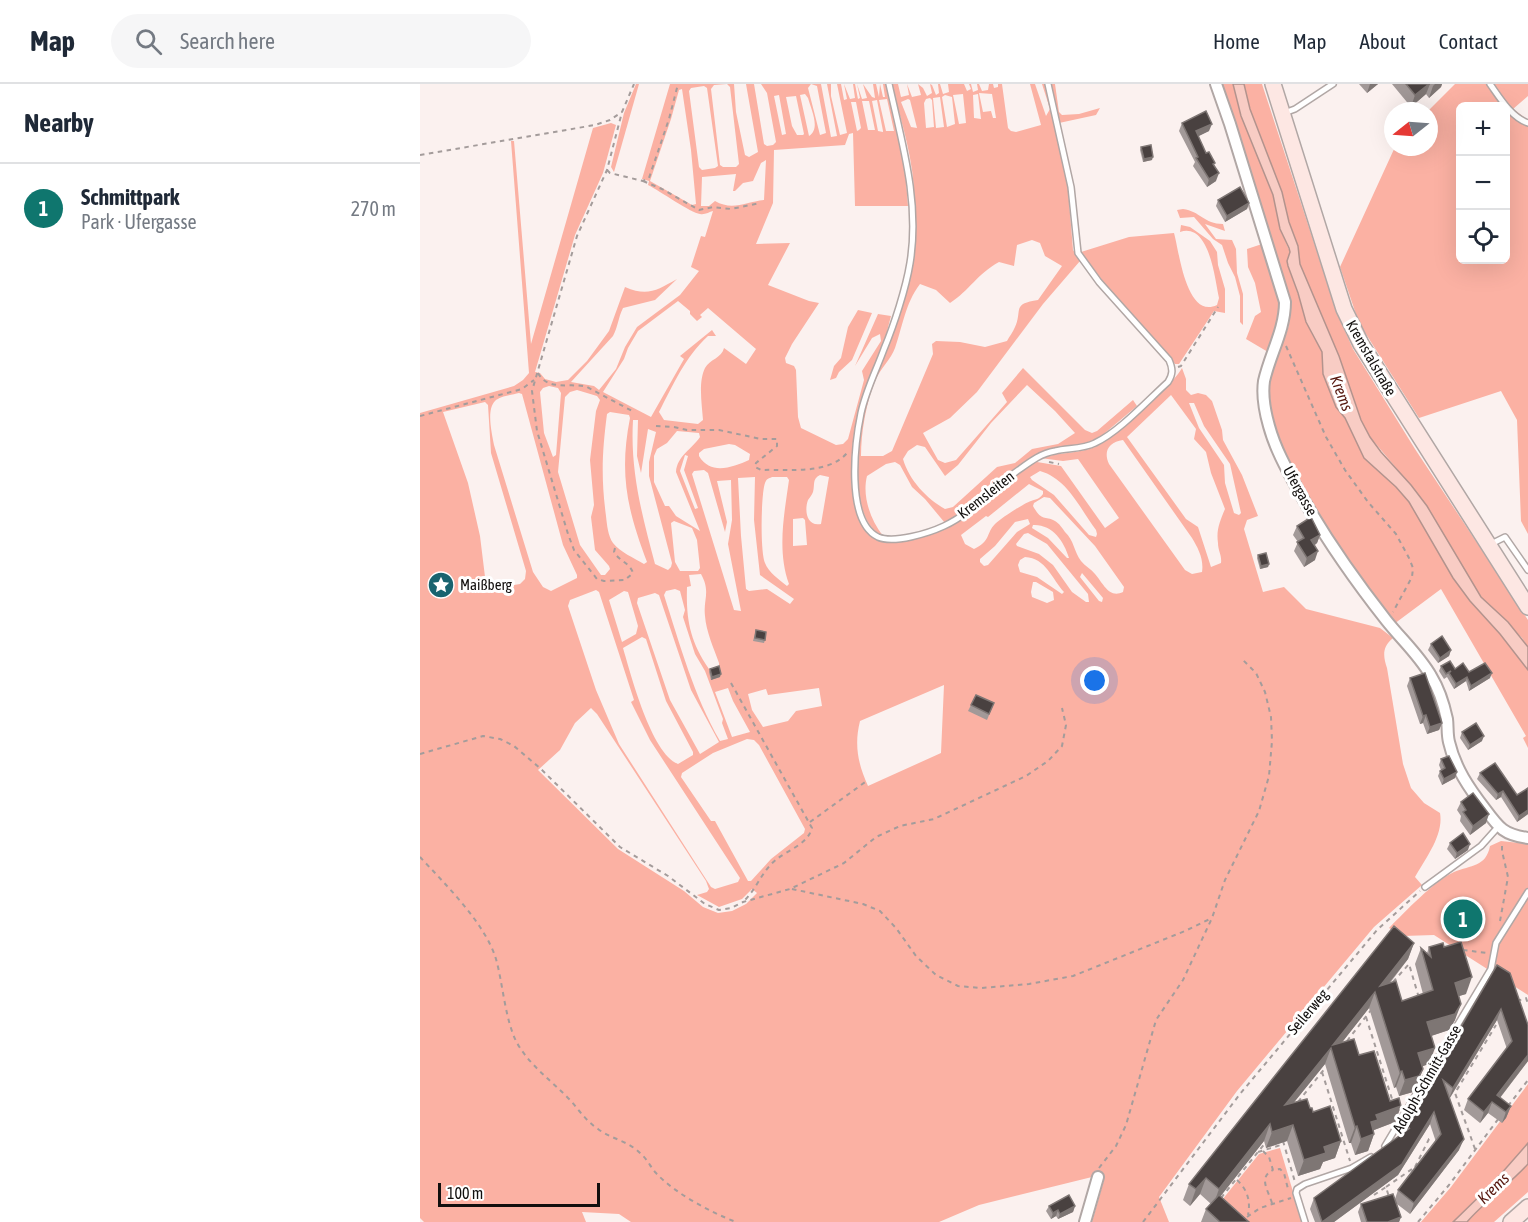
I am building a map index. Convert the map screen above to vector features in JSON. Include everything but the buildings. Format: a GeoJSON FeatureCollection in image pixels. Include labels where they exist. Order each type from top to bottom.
{"type":"FeatureCollection","features":[{"type":"Feature","properties":{"kind":"main road","name":"Kremstalstraße"},"geometry":{"type":"LineString","coordinates":[[1273,84],[1344,309],[1366,352],[1527,606]]}},
{"type":"Feature","properties":{"kind":"main road"},"geometry":{"type":"LineString","coordinates":[[1511,1222],[1528,1207]]}},
{"type":"Feature","properties":{"kind":"street","name":"Ufergasse"},"geometry":{"type":"LineString","coordinates":[[1216,84],[1280,283],[1284,302],[1285,314],[1264,383],[1267,415],[1278,450],[1312,515],[1328,540],[1387,621],[1421,660],[1432,678],[1441,697],[1447,720],[1448,739],[1461,775],[1500,828]]}},
{"type":"Feature","properties":{"kind":"street"},"geometry":{"type":"LineString","coordinates":[[1500,828],[1508,834],[1528,838]]}},
{"type":"Feature","properties":{"kind":"street"},"geometry":{"type":"LineString","coordinates":[[1085,1222],[1098,1176]]}},
{"type":"Feature","properties":{"kind":"lane","name":"Kremsleiten"},"geometry":{"type":"LineString","coordinates":[[889,84],[909,168],[912,235],[910,263],[885,349],[867,390],[856,445],[857,496],[860,512],[871,532],[889,539],[907,538],[944,526],[957,519],[1010,476],[1044,454],[1084,447],[1101,440],[1168,382],[1173,368]]}},
{"type":"Feature","properties":{"kind":"lane"},"geometry":{"type":"LineString","coordinates":[[1048,84],[1071,187],[1078,253],[1099,282],[1161,351],[1173,368]]}},
{"type":"Feature","properties":{"kind":"lane"},"geometry":{"type":"LineString","coordinates":[[1282,114],[1295,109],[1333,84]]}},
{"type":"Feature","properties":{"kind":"lane"},"geometry":{"type":"LineString","coordinates":[[1490,84],[1510,110],[1522,121],[1528,123]]}},
{"type":"Feature","properties":{"kind":"lane"},"geometry":{"type":"LineString","coordinates":[[1488,546],[1505,537],[1528,570]]}},
{"type":"Feature","properties":{"kind":"lane"},"geometry":{"type":"LineString","coordinates":[[1425,887],[1481,846],[1500,828]]}},
{"type":"Feature","properties":{"kind":"lane","name":"Adolph-Schmitt-Gasse"},"geometry":{"type":"LineString","coordinates":[[1297,1189],[1305,1184],[1352,1168],[1388,1144],[1491,969],[1496,943],[1528,892]]}},
{"type":"Feature","properties":{"kind":"lane"},"geometry":{"type":"LineString","coordinates":[[1297,1189],[1294,1197],[1305,1222]]}},
{"type":"Feature","properties":{"kind":"path"},"geometry":{"type":"LineString","coordinates":[[420,416],[522,389],[534,380],[538,373],[577,236],[607,170],[622,112],[634,84]]}},
{"type":"Feature","properties":{"kind":"path"},"geometry":{"type":"LineString","coordinates":[[643,181],[649,178],[655,162],[678,84]]}},
{"type":"Feature","properties":{"kind":"path"},"geometry":{"type":"LineString","coordinates":[[420,155],[595,125],[610,120],[622,112]]}},
{"type":"Feature","properties":{"kind":"path"},"geometry":{"type":"LineString","coordinates":[[607,170],[610,173],[643,181],[662,189],[699,210],[713,207],[731,208],[760,202]]}},
{"type":"Feature","properties":{"kind":"path"},"geometry":{"type":"LineString","coordinates":[[1173,368],[1182,366],[1218,307]]}},
{"type":"Feature","properties":{"kind":"path"},"geometry":{"type":"LineString","coordinates":[[1280,333],[1326,437],[1345,470],[1368,502],[1396,534],[1413,568],[1412,577],[1387,621]]}},
{"type":"Feature","properties":{"kind":"path"},"geometry":{"type":"LineString","coordinates":[[538,373],[540,377],[555,385],[565,387],[579,384],[587,387],[634,412]]}},
{"type":"Feature","properties":{"kind":"path"},"geometry":{"type":"LineString","coordinates":[[534,380],[533,402],[537,431],[574,550],[597,579],[625,580],[633,573],[632,568],[616,556],[615,548]]}},
{"type":"Feature","properties":{"kind":"path"},"geometry":{"type":"LineString","coordinates":[[656,426],[674,426],[687,430],[719,430],[761,439],[777,439],[777,446],[756,463],[755,466],[761,470],[816,468],[832,465],[841,460],[856,445]]}},
{"type":"Feature","properties":{"kind":"path"},"geometry":{"type":"LineString","coordinates":[[1098,1176],[1098,1169],[1116,1146],[1126,1125],[1156,1020],[1183,980],[1212,918],[1225,880],[1259,811],[1269,776],[1272,741],[1271,717],[1265,692],[1256,673],[1242,659]]}},
{"type":"Feature","properties":{"kind":"path"},"geometry":{"type":"LineString","coordinates":[[731,683],[812,828],[810,835],[775,860],[754,891],[743,902]]}},
{"type":"Feature","properties":{"kind":"path"},"geometry":{"type":"LineString","coordinates":[[420,754],[483,736],[500,738],[514,746],[541,769],[620,847],[668,876],[700,901],[718,910],[790,889],[844,863],[876,837],[900,826],[934,819],[1026,776],[1048,761],[1062,746],[1066,725],[1062,708]]}},
{"type":"Feature","properties":{"kind":"path"},"geometry":{"type":"LineString","coordinates":[[810,822],[868,780]]}},
{"type":"Feature","properties":{"kind":"path"},"geometry":{"type":"LineString","coordinates":[[1496,943],[1508,877],[1500,828]]}},
{"type":"Feature","properties":{"kind":"path"},"geometry":{"type":"LineString","coordinates":[[420,857],[451,890],[479,926],[495,957],[516,1041],[534,1067],[570,1100],[584,1119],[600,1131],[627,1143],[642,1154],[656,1173],[694,1201],[736,1222]]}},
{"type":"Feature","properties":{"kind":"path","name":"Seilerweg"},"geometry":{"type":"LineString","coordinates":[[1143,1222],[1240,1094],[1377,930],[1425,887]]}},
{"type":"Feature","properties":{"kind":"path"},"geometry":{"type":"LineString","coordinates":[[790,889],[863,904],[880,911],[896,928],[916,956],[936,975],[958,986],[982,988],[1029,984],[1073,976],[1212,918]]}},
{"type":"Feature","properties":{"kind":"path"},"geometry":{"type":"LineString","coordinates":[[1454,949],[1494,953]]}},
{"type":"Feature","properties":{"kind":"path"},"geometry":{"type":"LineString","coordinates":[[1393,982],[1408,964],[1422,1006]]}},
{"type":"Feature","properties":{"kind":"path"},"geometry":{"type":"LineString","coordinates":[[1514,1002],[1526,998],[1528,1004]]}},
{"type":"Feature","properties":{"kind":"path"},"geometry":{"type":"LineString","coordinates":[[1344,1044],[1373,1008]]}},
{"type":"Feature","properties":{"kind":"path"},"geometry":{"type":"LineString","coordinates":[[1366,1017],[1394,1102]]}},
{"type":"Feature","properties":{"kind":"path"},"geometry":{"type":"LineString","coordinates":[[1475,1149],[1455,1093],[1496,1025]]}},
{"type":"Feature","properties":{"kind":"path"},"geometry":{"type":"LineString","coordinates":[[1293,1109],[1330,1062]]}},
{"type":"Feature","properties":{"kind":"path"},"geometry":{"type":"LineString","coordinates":[[1322,1072],[1352,1168]]}},
{"type":"Feature","properties":{"kind":"path"},"geometry":{"type":"LineString","coordinates":[[1508,1106],[1528,1080]]}},
{"type":"Feature","properties":{"kind":"path"},"geometry":{"type":"LineString","coordinates":[[1418,1222],[1449,1185],[1501,1115]]}},
{"type":"Feature","properties":{"kind":"path"},"geometry":{"type":"LineString","coordinates":[[1218,1203],[1271,1136]]}},
{"type":"Feature","properties":{"kind":"path"},"geometry":{"type":"LineString","coordinates":[[1281,1136],[1297,1189]]}},
{"type":"Feature","properties":{"kind":"path"},"geometry":{"type":"LineString","coordinates":[[1374,1195],[1416,1168],[1429,1139],[1432,1138]]}},
{"type":"Feature","properties":{"kind":"path"},"geometry":{"type":"LineString","coordinates":[[1258,1152],[1284,1144]]}},
{"type":"Feature","properties":{"kind":"path"},"geometry":{"type":"LineString","coordinates":[[1263,1150],[1269,1157],[1273,1170]]}},
{"type":"Feature","properties":{"kind":"path"},"geometry":{"type":"LineString","coordinates":[[1243,1222],[1260,1208],[1294,1197],[1280,1169],[1267,1173],[1264,1178],[1272,1204]]}},
{"type":"Feature","properties":{"kind":"path"},"geometry":{"type":"LineString","coordinates":[[1236,1179],[1246,1191],[1249,1200],[1247,1217]]}},
{"type":"Feature","properties":{"kind":"path"},"geometry":{"type":"LineString","coordinates":[[1386,1187],[1392,1205]]}},
{"type":"Feature","properties":{"kind":"shaded area"},"geometry":{"type":"Polygon","coordinates":[[[636,84],[639,84],[614,172],[611,167],[624,113],[636,84]]]}},
{"type":"Feature","properties":{"kind":"shaded area"},"geometry":{"type":"Polygon","coordinates":[[[670,84],[727,84],[734,84],[736,112],[745,155],[749,157],[758,152],[746,84],[754,84],[764,144],[767,146],[776,142],[767,93],[761,84],[811,84],[821,84],[831,137],[837,136],[827,84],[831,84],[831,96],[840,135],[847,133],[837,84],[841,84],[844,100],[847,99],[844,84],[850,99],[855,98],[853,84],[855,84],[858,99],[860,98],[857,84],[862,99],[867,98],[863,84],[875,98],[873,84],[876,84],[879,97],[880,84],[883,97],[885,97],[883,84],[887,84],[905,168],[908,206],[855,206],[853,133],[849,134],[845,145],[774,150],[773,203],[756,244],[790,243],[768,285],[819,303],[785,358],[786,363],[794,366],[796,370],[798,417],[801,428],[836,445],[843,444],[848,439],[864,380],[862,371],[881,341],[880,334],[872,338],[855,366],[878,314],[891,316],[860,403],[855,425],[851,462],[852,482],[858,518],[866,531],[878,540],[893,542],[921,537],[945,529],[955,524],[1032,463],[1037,462],[1061,466],[1105,528],[1119,518],[1078,459],[1063,461],[1040,458],[1088,449],[1104,442],[1155,399],[1182,368],[1186,379],[1186,390],[1191,395],[1198,393],[1206,395],[1212,401],[1223,440],[1242,475],[1258,516],[1247,520],[1244,529],[1263,592],[1284,587],[1306,609],[1380,628],[1393,638],[1385,648],[1384,656],[1403,764],[1411,788],[1424,803],[1440,813],[1436,838],[1415,877],[1422,885],[1374,927],[1237,1091],[1159,1197],[1169,1222],[1092,1222],[1104,1180],[1092,1177],[979,1205],[939,1222],[631,1222],[619,1214],[582,1212],[586,1222],[424,1222],[420,1218],[420,413],[514,386],[529,373],[511,141],[514,141],[531,344],[593,128],[611,123],[616,125],[603,173],[575,235],[535,372],[540,373],[545,379],[556,382],[568,380],[587,361],[609,331],[625,287],[646,292],[677,279],[655,300],[623,308],[613,336],[571,382],[594,386],[599,390],[616,369],[637,327],[680,295],[699,271],[691,267],[701,236],[705,237],[713,211],[704,214],[696,213],[648,185],[649,181],[642,179],[670,84]],[[727,84],[714,85],[711,89],[720,165],[723,167],[736,167],[739,164],[730,87],[727,84]],[[811,84],[808,88],[820,135],[826,133],[817,86],[811,84]],[[704,86],[691,88],[689,91],[699,167],[702,170],[718,166],[707,88],[704,86]],[[682,89],[679,90],[650,181],[692,205],[696,204],[682,89]],[[805,94],[800,95],[809,136],[814,129],[814,118],[808,98],[805,94]],[[779,95],[774,96],[782,135],[786,134],[779,95]],[[796,96],[786,97],[792,126],[797,135],[804,134],[796,96]],[[887,99],[879,100],[886,131],[894,131],[887,99]],[[877,100],[872,101],[878,131],[883,132],[883,131],[877,100]],[[862,101],[868,130],[875,130],[869,101],[862,101]],[[851,102],[857,131],[861,128],[856,102],[851,102]],[[766,160],[761,163],[753,181],[743,183],[733,191],[736,174],[702,177],[701,206],[709,206],[715,201],[733,206],[764,200],[766,160]],[[678,301],[638,331],[603,392],[651,417],[684,359],[680,356],[712,330],[716,336],[708,336],[686,362],[659,412],[664,420],[698,424],[703,420],[701,387],[707,365],[721,354],[724,348],[746,364],[756,349],[708,308],[697,321],[690,311],[678,301]],[[549,386],[540,392],[544,433],[553,457],[556,455],[561,393],[558,388],[549,386]],[[577,390],[565,397],[558,472],[580,545],[601,575],[605,575],[610,569],[595,550],[591,517],[594,505],[590,460],[596,411],[600,400],[597,396],[577,390]],[[522,394],[503,397],[495,401],[491,410],[490,422],[494,445],[533,572],[543,587],[551,591],[577,578],[577,575],[563,545],[522,394]],[[1171,395],[1127,437],[1186,519],[1198,527],[1211,567],[1221,563],[1218,534],[1225,509],[1211,473],[1206,452],[1194,439],[1196,429],[1171,395]],[[485,402],[443,412],[468,483],[480,536],[486,585],[491,589],[520,584],[525,579],[526,571],[491,453],[488,405],[485,402]],[[1189,403],[1199,428],[1224,465],[1225,483],[1234,513],[1239,515],[1241,513],[1230,464],[1204,426],[1194,403],[1189,403]],[[610,412],[607,414],[603,453],[603,490],[610,537],[619,549],[644,564],[647,562],[634,525],[625,474],[629,415],[610,412]],[[633,420],[633,457],[642,510],[655,564],[668,570],[672,563],[649,476],[649,462],[656,432],[648,429],[641,473],[637,456],[638,420],[633,420]],[[677,431],[667,443],[657,449],[654,456],[654,482],[665,506],[669,506],[676,516],[700,531],[676,472],[679,461],[700,437],[699,433],[677,431]],[[1123,440],[1108,448],[1109,464],[1185,570],[1192,574],[1202,572],[1201,558],[1192,538],[1123,440]],[[729,444],[704,449],[699,456],[710,466],[722,468],[736,465],[749,460],[750,454],[729,444]],[[685,455],[680,471],[695,509],[698,508],[684,470],[688,456],[685,455]],[[704,470],[694,471],[692,474],[734,610],[741,611],[728,544],[732,520],[731,480],[717,481],[727,522],[725,532],[708,473],[704,470]],[[1040,471],[1030,477],[1054,495],[1089,535],[1096,537],[1096,530],[1066,488],[1050,475],[1040,471]],[[820,475],[814,482],[813,492],[807,504],[807,513],[812,523],[821,524],[829,477],[820,475]],[[755,477],[738,478],[746,589],[749,591],[767,589],[790,604],[794,599],[760,575],[754,520],[755,477]],[[787,477],[767,479],[762,510],[763,557],[769,570],[787,586],[789,584],[782,546],[789,480],[787,477]],[[1029,484],[961,535],[965,544],[974,549],[986,540],[992,527],[998,521],[1039,498],[1043,491],[1029,484]],[[1044,497],[1034,503],[1033,506],[1041,516],[1059,525],[1070,539],[1081,561],[1110,592],[1118,594],[1123,592],[1124,587],[1095,546],[1050,498],[1044,497]],[[803,518],[793,519],[793,546],[807,545],[803,518]],[[1028,519],[1015,522],[995,546],[980,559],[984,566],[988,565],[1017,532],[1030,524],[1028,519]],[[674,521],[671,523],[675,562],[680,571],[698,571],[700,568],[697,540],[692,528],[674,521]],[[1033,525],[1032,528],[1048,538],[1069,558],[1056,535],[1046,527],[1033,525]],[[1028,533],[1024,534],[1016,544],[1039,554],[1053,565],[1072,592],[1089,602],[1088,594],[1047,544],[1028,533]],[[1025,557],[1020,560],[1018,565],[1020,572],[1037,577],[1062,594],[1064,592],[1043,565],[1032,558],[1025,557]],[[1082,573],[1080,577],[1102,602],[1103,598],[1082,573]],[[701,574],[689,575],[691,586],[687,587],[690,630],[697,649],[709,669],[719,666],[706,622],[706,591],[701,574]],[[1033,582],[1032,597],[1047,603],[1054,600],[1053,592],[1033,582]],[[675,589],[666,591],[664,595],[688,670],[720,741],[728,739],[722,723],[723,719],[705,671],[695,654],[683,617],[685,610],[680,591],[675,589]],[[596,590],[570,600],[568,606],[596,690],[619,744],[711,887],[715,889],[738,882],[740,878],[650,740],[631,702],[634,700],[599,592],[596,590]],[[624,591],[609,600],[622,642],[636,634],[638,626],[628,592],[624,591]],[[655,593],[638,598],[637,603],[670,700],[700,754],[719,742],[691,690],[659,595],[655,593]],[[642,637],[623,648],[643,712],[659,745],[668,757],[678,764],[693,755],[666,701],[646,639],[642,637]],[[944,685],[860,721],[857,738],[858,754],[868,786],[941,753],[944,685]],[[728,688],[715,692],[732,737],[750,732],[733,701],[728,688]],[[819,688],[768,695],[766,689],[748,694],[752,710],[763,727],[788,721],[796,711],[822,706],[819,688]],[[591,708],[575,723],[560,750],[538,770],[618,849],[684,891],[703,907],[718,913],[732,911],[746,904],[757,893],[752,889],[742,899],[719,907],[697,895],[709,889],[706,881],[591,708]],[[747,739],[713,753],[682,773],[681,777],[711,821],[715,821],[748,881],[751,881],[771,859],[804,833],[805,829],[759,745],[754,740],[747,739]]]}},
{"type":"Feature","properties":{"kind":"shaded area"},"geometry":{"type":"Polygon","coordinates":[[[891,84],[898,84],[901,97],[909,95],[907,84],[912,97],[921,95],[918,84],[927,96],[932,93],[930,84],[936,95],[939,93],[938,84],[943,94],[949,92],[948,84],[964,84],[967,91],[971,89],[969,84],[971,84],[973,92],[978,90],[977,84],[982,91],[988,90],[989,84],[993,84],[994,88],[1002,84],[1008,128],[1016,132],[1041,125],[1030,84],[1035,84],[1046,116],[1050,109],[1042,84],[1045,84],[1068,188],[1073,250],[1080,261],[1043,304],[977,392],[950,418],[923,433],[938,460],[945,463],[956,460],[1007,402],[1002,393],[1023,368],[1085,430],[1092,433],[1133,400],[1137,406],[1099,438],[1083,444],[1053,448],[1032,457],[945,523],[912,487],[900,465],[895,462],[886,464],[867,476],[866,484],[868,507],[883,536],[872,528],[864,515],[858,480],[858,460],[861,425],[866,404],[895,324],[912,258],[913,181],[908,148],[891,84]],[[979,93],[983,112],[991,111],[993,118],[996,118],[992,94],[979,93]],[[963,94],[953,95],[959,124],[966,123],[963,94]],[[978,94],[973,95],[974,118],[981,119],[978,94]],[[945,95],[942,97],[947,127],[955,124],[952,97],[945,95]],[[940,97],[933,98],[936,128],[944,127],[940,97]],[[908,99],[901,102],[911,127],[917,128],[908,99]],[[926,99],[924,103],[926,128],[934,127],[932,100],[926,99]],[[1032,240],[1017,245],[1014,266],[999,262],[950,303],[936,290],[920,284],[908,307],[893,352],[872,388],[865,417],[861,456],[883,456],[892,451],[933,354],[932,344],[936,341],[960,342],[985,347],[1007,341],[1015,327],[1021,306],[1038,300],[1062,266],[1045,256],[1040,243],[1032,240]],[[1027,385],[991,423],[958,465],[945,476],[925,447],[917,445],[908,451],[903,459],[920,488],[945,509],[953,507],[997,467],[1015,463],[1032,449],[1058,444],[1075,433],[1027,385]]]}},
{"type":"Feature","properties":{"kind":"shaded area"},"geometry":{"type":"Polygon","coordinates":[[[1051,84],[1055,84],[1059,112],[1062,115],[1079,114],[1100,108],[1096,115],[1059,123],[1051,84]]]}},
{"type":"Feature","properties":{"kind":"shaded area"},"geometry":{"type":"Polygon","coordinates":[[[1222,84],[1233,84],[1241,116],[1273,195],[1280,229],[1290,252],[1288,266],[1312,334],[1322,352],[1323,374],[1336,407],[1345,418],[1364,458],[1397,487],[1409,502],[1453,578],[1528,670],[1528,748],[1523,738],[1526,736],[1441,589],[1394,624],[1335,543],[1296,478],[1281,445],[1272,414],[1269,385],[1273,366],[1288,328],[1290,307],[1280,267],[1222,84]]]}},
{"type":"Feature","properties":{"kind":"shaded area"},"geometry":{"type":"Polygon","coordinates":[[[1244,84],[1262,84],[1337,313],[1353,349],[1415,449],[1528,620],[1528,647],[1481,597],[1436,522],[1370,437],[1361,420],[1339,356],[1300,264],[1298,246],[1289,222],[1282,192],[1250,109],[1244,84]]]}},
{"type":"Feature","properties":{"kind":"shaded area"},"geometry":{"type":"Polygon","coordinates":[[[1455,84],[1528,84],[1528,96],[1513,109],[1528,120],[1528,534],[1521,521],[1517,420],[1501,391],[1419,418],[1359,323],[1340,267],[1391,156],[1438,156],[1437,102],[1455,84]]]}},
{"type":"Feature","properties":{"kind":"shaded area"},"geometry":{"type":"Polygon","coordinates":[[[1177,210],[1194,212],[1211,222],[1223,224],[1225,231],[1205,224],[1216,239],[1232,240],[1236,249],[1237,273],[1243,294],[1243,325],[1240,322],[1240,296],[1222,245],[1213,239],[1194,217],[1180,218],[1177,210]]]}},
{"type":"Feature","properties":{"kind":"shaded area"},"geometry":{"type":"Polygon","coordinates":[[[1181,225],[1190,227],[1210,241],[1217,252],[1225,289],[1225,313],[1214,311],[1179,364],[1175,364],[1102,280],[1081,252],[1129,237],[1174,233],[1191,293],[1198,302],[1206,307],[1217,305],[1219,298],[1209,255],[1198,236],[1190,231],[1180,232],[1181,225]]]}},
{"type":"Feature","properties":{"kind":"shaded area"},"geometry":{"type":"Polygon","coordinates":[[[1262,244],[1280,303],[1280,314],[1268,352],[1246,339],[1255,316],[1261,312],[1255,283],[1248,267],[1247,249],[1262,244]]]}},
{"type":"Feature","properties":{"kind":"shaded area"},"geometry":{"type":"Polygon","coordinates":[[[858,310],[872,313],[852,360],[836,378],[830,380],[834,366],[841,358],[848,327],[858,310]]]}},
{"type":"Feature","properties":{"kind":"shaded area"},"geometry":{"type":"Polygon","coordinates":[[[1501,841],[1528,844],[1528,995],[1434,935],[1403,936],[1389,928],[1438,882],[1454,872],[1481,862],[1490,846],[1501,841]]]}},
{"type":"Feature","properties":{"kind":"shaded area"},"geometry":{"type":"Polygon","coordinates":[[[1528,1084],[1528,1143],[1493,1183],[1453,1222],[1421,1222],[1451,1187],[1528,1084]]]}},
{"type":"Feature","properties":{"kind":"shaded area"},"geometry":{"type":"Polygon","coordinates":[[[1280,1148],[1302,1222],[1241,1222],[1222,1200],[1259,1154],[1280,1148]]]}},
{"type":"Feature","properties":{"kind":"shaded area"},"geometry":{"type":"Polygon","coordinates":[[[1528,1164],[1528,1192],[1494,1222],[1467,1222],[1481,1207],[1528,1164]]]}},
{"type":"Feature","properties":{"kind":"water","name":"Krems"},"geometry":{"type":"Polygon","coordinates":[[[1233,84],[1244,84],[1250,109],[1282,192],[1289,222],[1298,246],[1300,264],[1339,356],[1361,420],[1381,452],[1427,506],[1481,597],[1508,622],[1528,647],[1528,670],[1453,578],[1409,502],[1364,458],[1345,418],[1336,407],[1323,374],[1322,352],[1306,322],[1288,266],[1290,252],[1280,229],[1273,195],[1241,116],[1233,84]]]}},
{"type":"Feature","properties":{"kind":"water","name":"Krems"},"geometry":{"type":"Polygon","coordinates":[[[1528,1143],[1528,1164],[1467,1222],[1453,1222],[1493,1183],[1528,1143]]]}},
{"type":"Feature","properties":{"kind":"place","name":"Maißberg"},"geometry":{"type":"Point","coordinates":[441,585]}},
{"type":"Feature","properties":{"kind":"place","name":"Schmittpark"},"geometry":{"type":"Point","coordinates":[1463,919]}}]}
